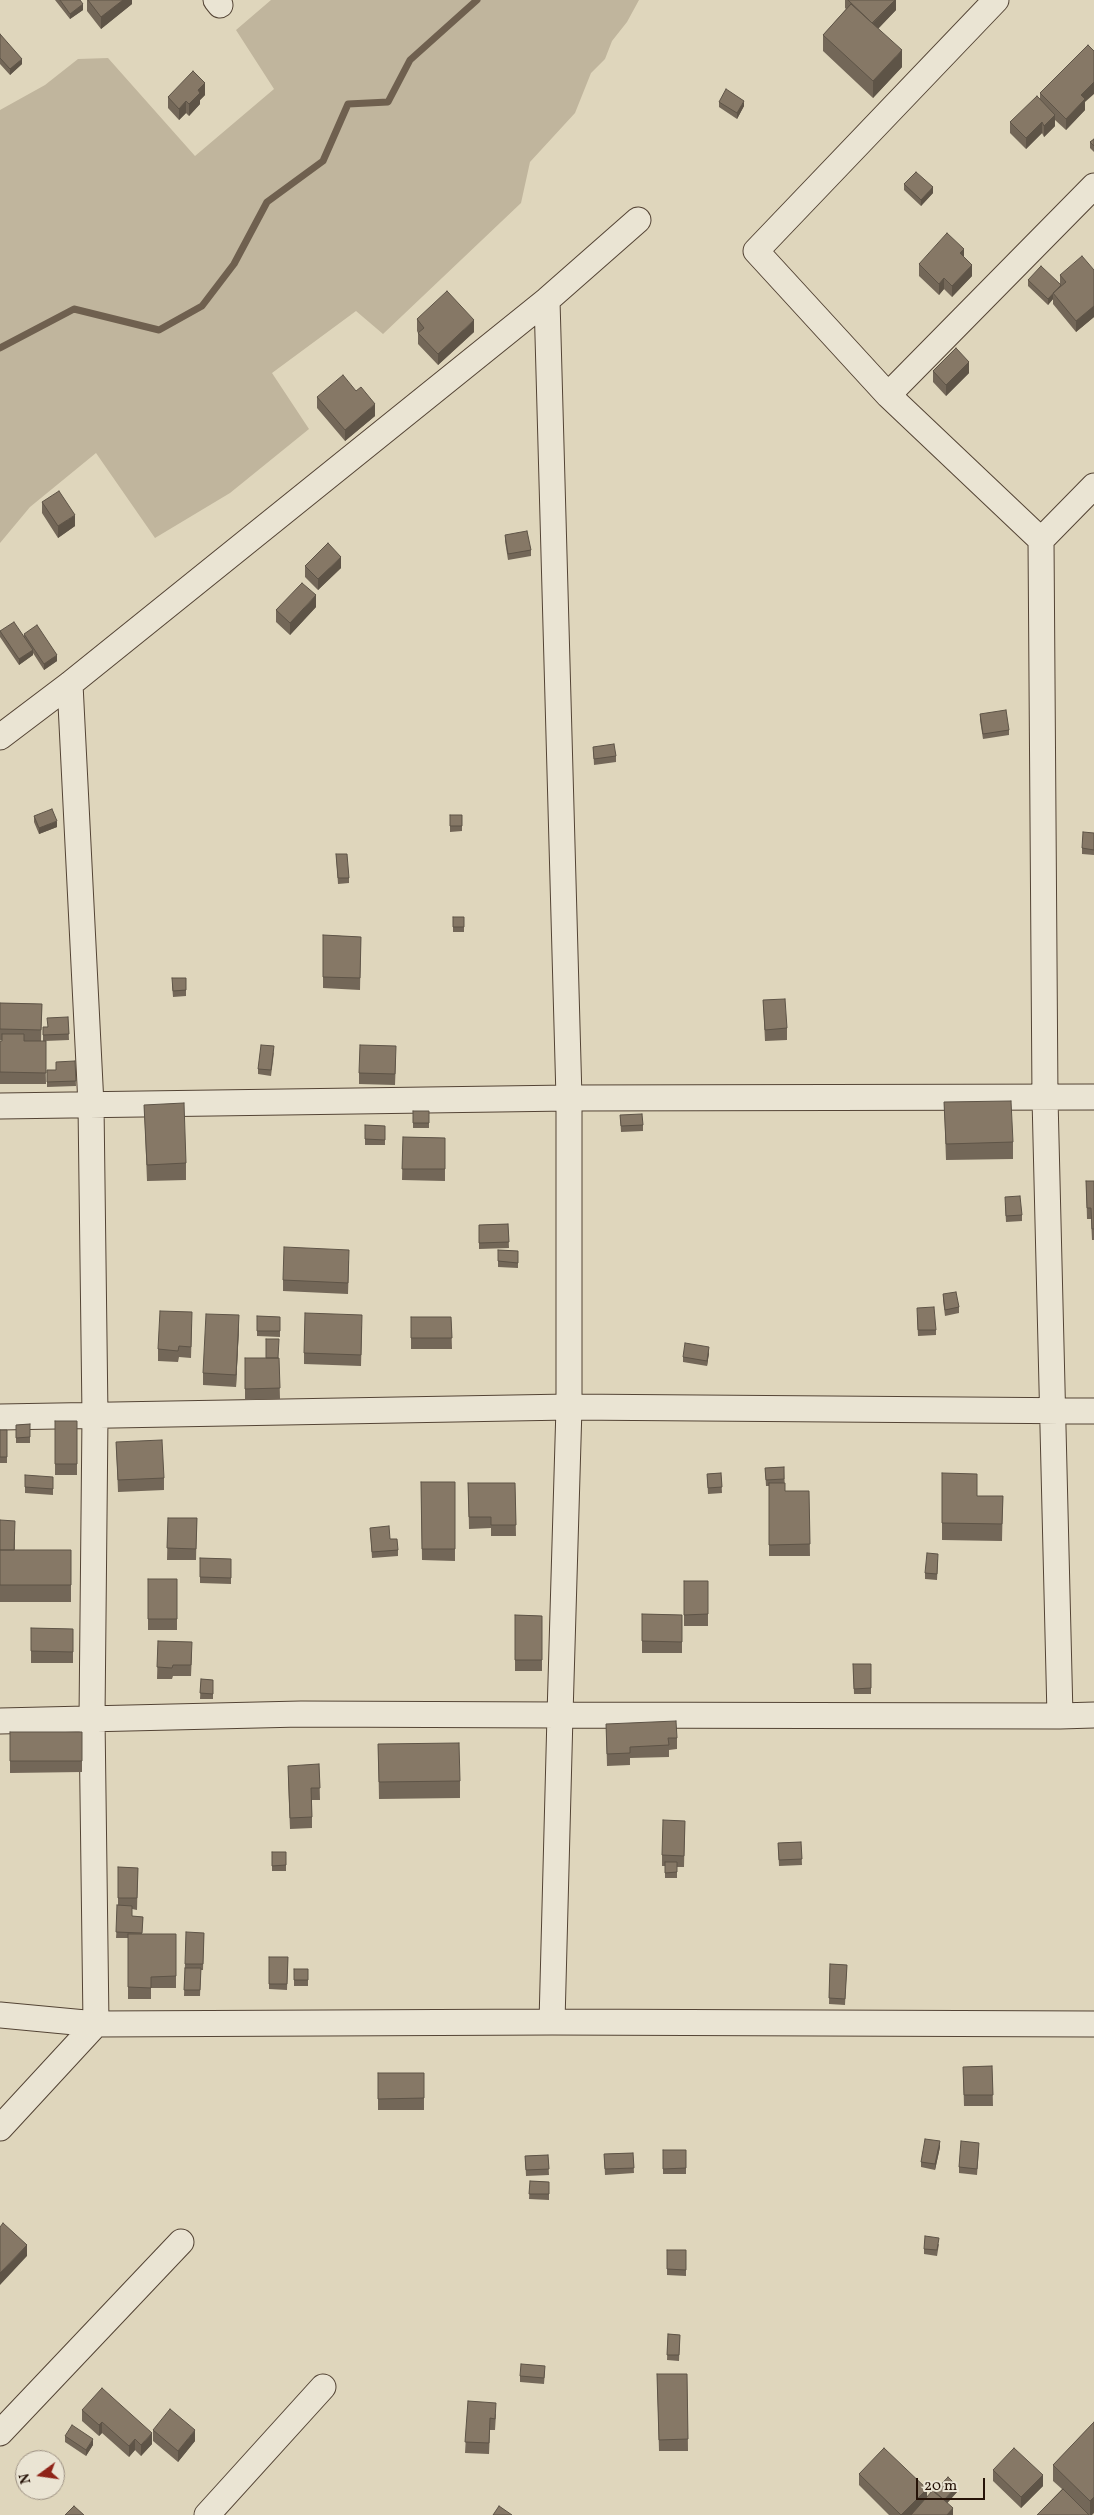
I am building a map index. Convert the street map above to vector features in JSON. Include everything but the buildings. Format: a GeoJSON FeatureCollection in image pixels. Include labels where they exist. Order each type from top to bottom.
{"type":"FeatureCollection","features":[{"type":"Feature","properties":{"kind":"street"},"geometry":{"type":"LineString","coordinates":[[996,0],[756,251],[888,395],[1041,540]]}},
{"type":"Feature","properties":{"kind":"street"},"geometry":{"type":"LineString","coordinates":[[888,395],[1094,186]]}},
{"type":"Feature","properties":{"kind":"street"},"geometry":{"type":"LineString","coordinates":[[0,737],[70,684],[547,300],[638,220]]}},
{"type":"Feature","properties":{"kind":"street"},"geometry":{"type":"LineString","coordinates":[[547,300],[569,1098],[570,1407],[552,2022]]}},
{"type":"Feature","properties":{"kind":"street"},"geometry":{"type":"LineString","coordinates":[[1060,1716],[1051,1412],[1045,1098],[1041,540],[1094,486]]}},
{"type":"Feature","properties":{"kind":"street"},"geometry":{"type":"LineString","coordinates":[[0,2128],[96,2024],[92,1718],[95,1416],[91,1105],[70,684]]}},
{"type":"Feature","properties":{"kind":"street"},"geometry":{"type":"LineString","coordinates":[[0,1106],[569,1098],[1094,1097]]}},
{"type":"Feature","properties":{"kind":"street"},"geometry":{"type":"LineString","coordinates":[[0,1417],[570,1407],[1094,1411]]}},
{"type":"Feature","properties":{"kind":"street"},"geometry":{"type":"LineString","coordinates":[[0,1721],[301,1714],[1094,1716]]}},
{"type":"Feature","properties":{"kind":"street"},"geometry":{"type":"LineString","coordinates":[[0,2015],[96,2024],[552,2022],[1094,2024]]}},
{"type":"Feature","properties":{"kind":"street"},"geometry":{"type":"LineString","coordinates":[[0,2433],[181,2242]]}},
{"type":"Feature","properties":{"kind":"street"},"geometry":{"type":"LineString","coordinates":[[208,2515],[323,2387]]}},
{"type":"Feature","properties":{"kind":"shaded area"},"geometry":{"type":"Polygon","coordinates":[[[271,0],[639,0],[627,22],[612,41],[605,59],[591,73],[575,113],[530,162],[521,203],[383,334],[356,311],[272,373],[309,429],[230,493],[155,538],[96,453],[30,507],[0,543],[0,110],[45,85],[78,59],[108,58],[195,156],[274,89],[236,30],[271,0]]]}},
{"type":"Feature","properties":{"kind":"waterway"},"geometry":{"type":"LineString","coordinates":[[0,348],[74,309],[159,330],[202,306],[234,264],[267,202],[323,161],[348,104],[388,102],[410,60],[477,0]]}}]}
